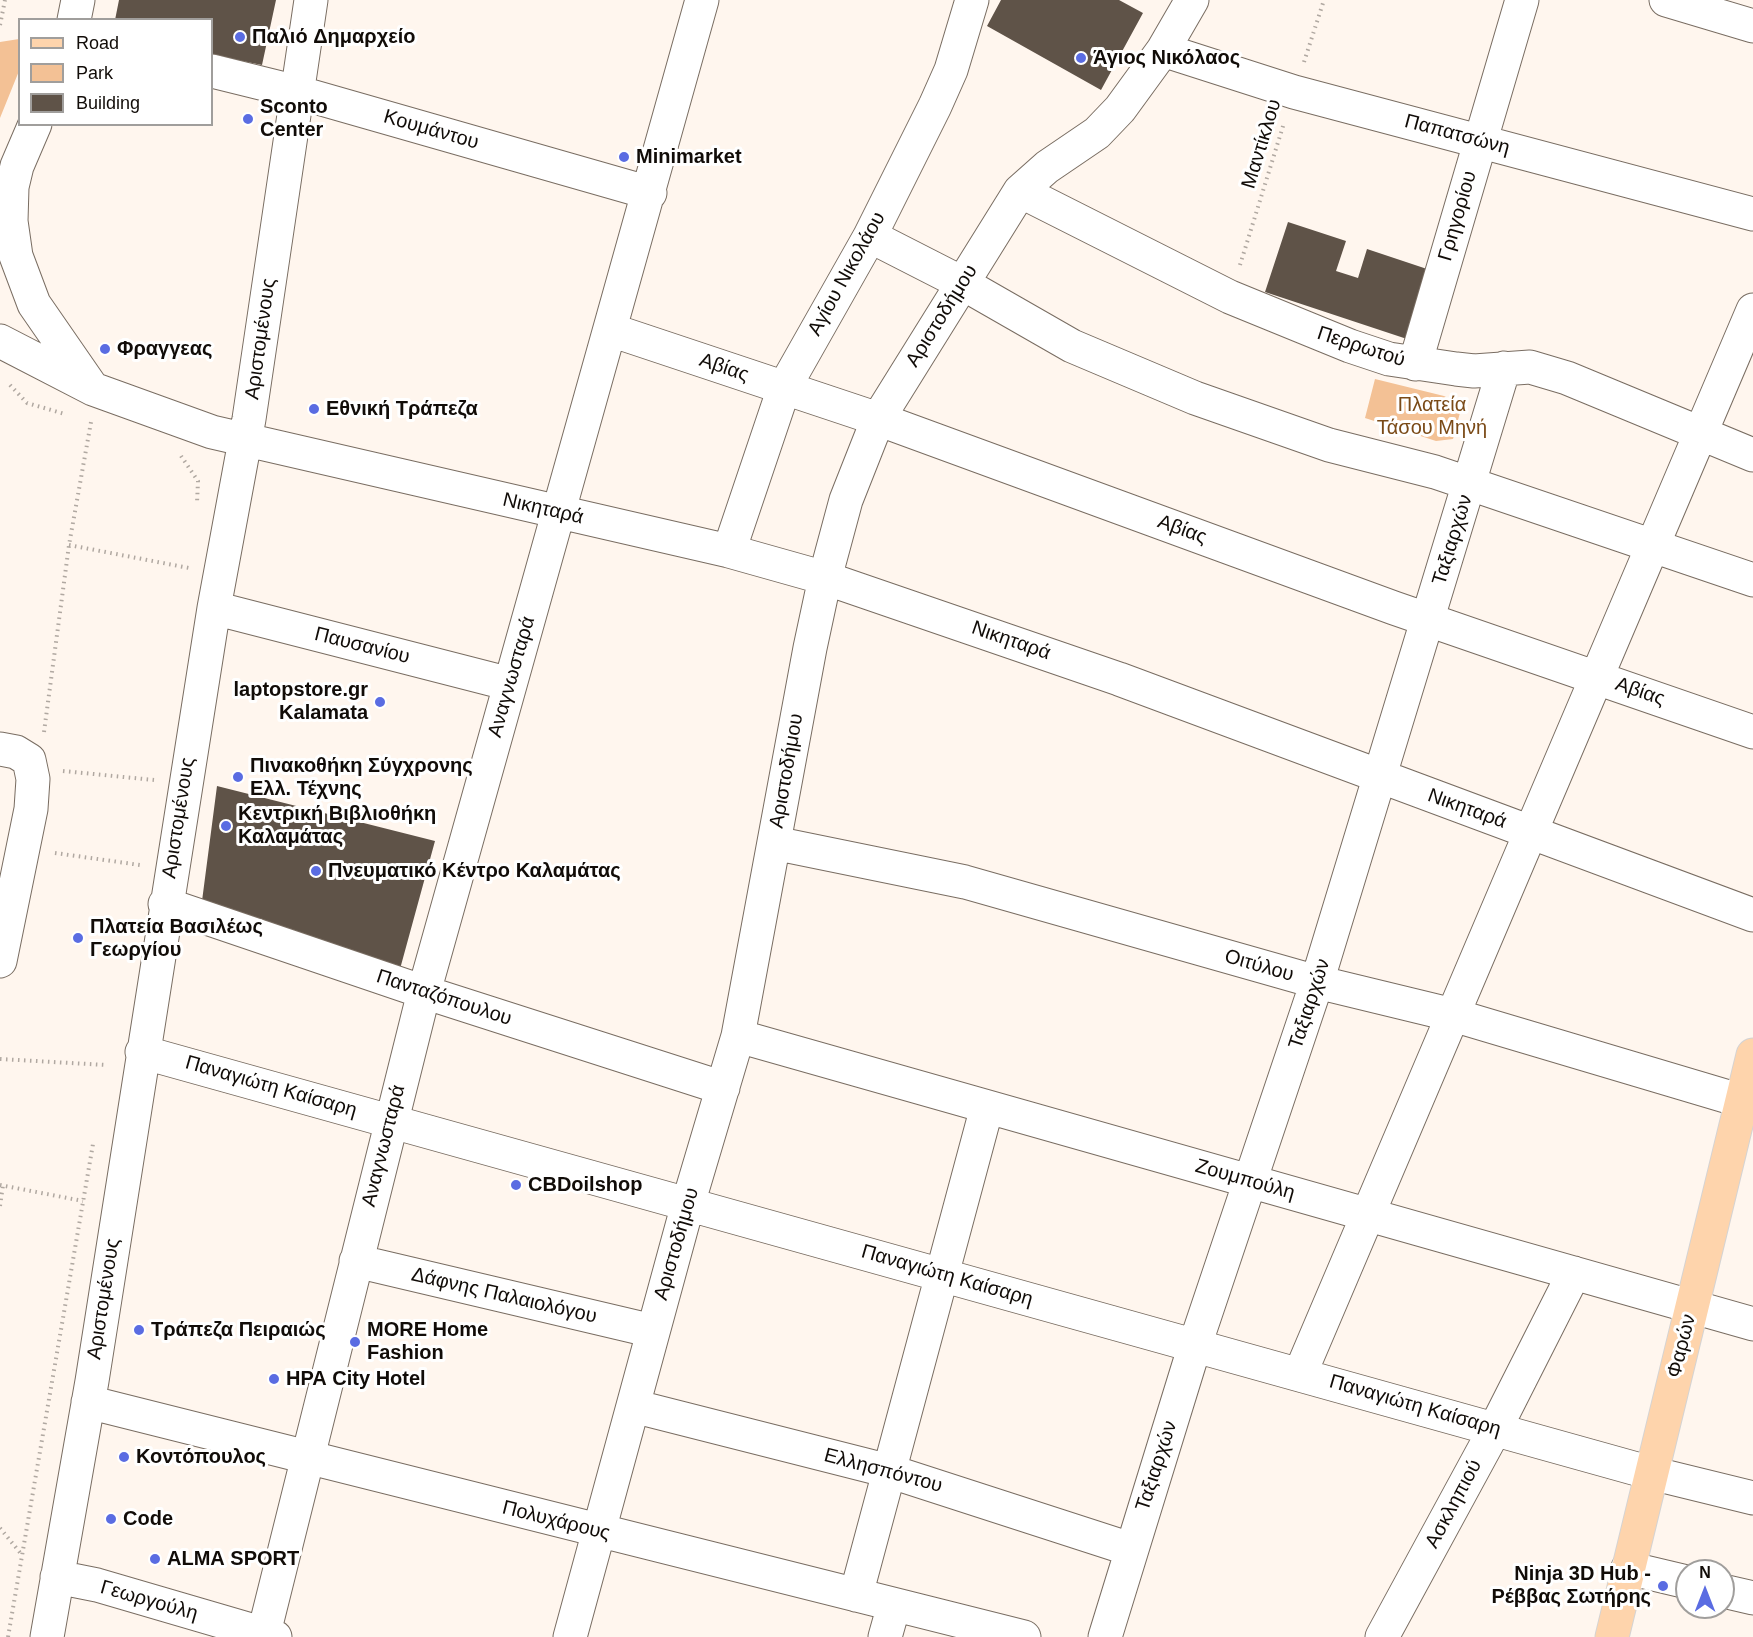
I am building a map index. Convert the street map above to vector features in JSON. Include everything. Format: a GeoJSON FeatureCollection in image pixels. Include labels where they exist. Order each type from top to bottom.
{"type":"FeatureCollection","features":[{"type":"Feature","properties":{"kind":"main road","name":"Φαρών"},"geometry":{"type":"LineString","coordinates":[[1612,1637],[1752,1063]]}},
{"type":"Feature","properties":{"kind":"street"},"geometry":{"type":"LineString","coordinates":[[74,18],[78,0]]}},
{"type":"Feature","properties":{"kind":"street","name":"Αριστομένους"},"geometry":{"type":"LineString","coordinates":[[47,1637],[88,1402],[165,904],[214,608],[245,441],[312,0]]}},
{"type":"Feature","properties":{"kind":"street","name":"Αναγνωσταρά"},"geometry":{"type":"LineString","coordinates":[[267,1636],[307,1458],[424,992],[650,194],[702,0]]}},
{"type":"Feature","properties":{"kind":"street","name":"Αγίου Νικολάου"},"geometry":{"type":"LineString","coordinates":[[729,551],[784,388],[870,236],[946,81],[972,0]]}},
{"type":"Feature","properties":{"kind":"street","name":"Αριστοδήμου"},"geometry":{"type":"LineString","coordinates":[[570,1637],[688,1204],[738,1036],[825,578],[843,508],[878,420],[1020,191],[1047,167],[1097,133],[1129,98],[1163,50],[1192,0]]}},
{"type":"Feature","properties":{"kind":"street","name":"Γρηγορίου"},"geometry":{"type":"LineString","coordinates":[[1415,364],[1522,0]]}},
{"type":"Feature","properties":{"kind":"street"},"geometry":{"type":"LineString","coordinates":[[1666,0],[1753,26]]}},
{"type":"Feature","properties":{"kind":"street","name":"Παπατσώνη"},"geometry":{"type":"LineString","coordinates":[[1163,50],[1294,92],[1753,214]]}},
{"type":"Feature","properties":{"kind":"street","name":"Κουμάντου"},"geometry":{"type":"LineString","coordinates":[[213,71],[297,92],[650,194]]}},
{"type":"Feature","properties":{"kind":"street"},"geometry":{"type":"LineString","coordinates":[[34,126],[8,170],[18,266],[39,313],[93,389]]}},
{"type":"Feature","properties":{"kind":"street","name":"Περρωτού"},"geometry":{"type":"LineString","coordinates":[[1020,191],[1230,297],[1350,346],[1389,359],[1474,371],[1530,367],[1567,378],[1753,455]]}},
{"type":"Feature","properties":{"kind":"street"},"geometry":{"type":"LineString","coordinates":[[870,236],[962,283],[1072,346],[1194,398],[1329,445],[1470,484],[1753,580]]}},
{"type":"Feature","properties":{"kind":"street"},"geometry":{"type":"LineString","coordinates":[[1300,1374],[1753,310]]}},
{"type":"Feature","properties":{"kind":"street","name":"Αβίας"},"geometry":{"type":"LineString","coordinates":[[611,330],[878,420],[1429,619],[1753,732]]}},
{"type":"Feature","properties":{"kind":"street","name":"Νικηταρά"},"geometry":{"type":"LineString","coordinates":[[4,343],[93,389],[212,432],[729,551],[825,578],[1119,679],[1753,915]]}},
{"type":"Feature","properties":{"kind":"street","name":"Ταξιαρχών"},"geometry":{"type":"LineString","coordinates":[[1105,1637],[1130,1549],[1195,1345],[1317,982],[1504,368]]}},
{"type":"Feature","properties":{"kind":"street","name":"Παυσανίου"},"geometry":{"type":"LineString","coordinates":[[214,608],[510,684]]}},
{"type":"Feature","properties":{"kind":"street"},"geometry":{"type":"LineString","coordinates":[[0,961],[31,809],[33,778],[23,759]]}},
{"type":"Feature","properties":{"kind":"street","name":"Οιτύλου"},"geometry":{"type":"LineString","coordinates":[[774,843],[965,882],[1317,982],[1453,1015],[1742,1101]]}},
{"type":"Feature","properties":{"kind":"street","name":"Πανταζόπουλου"},"geometry":{"type":"LineString","coordinates":[[165,904],[424,992],[723,1088]]}},
{"type":"Feature","properties":{"kind":"street","name":"Ζουμπούλη"},"geometry":{"type":"LineString","coordinates":[[738,1036],[1753,1324]]}},
{"type":"Feature","properties":{"kind":"street","name":"Παναγιώτη Καίσαρη"},"geometry":{"type":"LineString","coordinates":[[142,1052],[1651,1473],[1753,1498]]}},
{"type":"Feature","properties":{"kind":"street"},"geometry":{"type":"LineString","coordinates":[[856,1595],[940,1274],[987,1107]]}},
{"type":"Feature","properties":{"kind":"street","name":"Δάφνης Παλαιολόγου"},"geometry":{"type":"LineString","coordinates":[[356,1261],[653,1331]]}},
{"type":"Feature","properties":{"kind":"street","name":"Ασκληπιού"},"geometry":{"type":"LineString","coordinates":[[1382,1637],[1495,1429],[1574,1273]]}},
{"type":"Feature","properties":{"kind":"street","name":"Πολυχάρους"},"geometry":{"type":"LineString","coordinates":[[88,1402],[1024,1637]]}},
{"type":"Feature","properties":{"kind":"street","name":"Ελλησπόντου"},"geometry":{"type":"LineString","coordinates":[[633,1406],[889,1472],[1130,1549]]}},
{"type":"Feature","properties":{"kind":"street"},"geometry":{"type":"LineString","coordinates":[[1628,1568],[1675,1579]]}},
{"type":"Feature","properties":{"kind":"street","name":"Γεωργούλη"},"geometry":{"type":"LineString","coordinates":[[57,1577],[97,1585],[267,1636]]}},
{"type":"Feature","properties":{"kind":"street"},"geometry":{"type":"LineString","coordinates":[[1735,1594],[1753,1598]]}},
{"type":"Feature","properties":{"kind":"street"},"geometry":{"type":"LineString","coordinates":[[885,1637],[894,1605]]}},
{"type":"Feature","properties":{"kind":"path"},"geometry":{"type":"LineString","coordinates":[[0,25],[5,0]]}},
{"type":"Feature","properties":{"kind":"path","name":"Μαντίκλου"},"geometry":{"type":"LineString","coordinates":[[1230,297],[1324,0]]}},
{"type":"Feature","properties":{"kind":"path"},"geometry":{"type":"LineString","coordinates":[[7,382],[27,403],[74,417]]}},
{"type":"Feature","properties":{"kind":"path"},"geometry":{"type":"LineString","coordinates":[[82,420],[100,425]]}},
{"type":"Feature","properties":{"kind":"path"},"geometry":{"type":"LineString","coordinates":[[91,422],[69,545],[23,759],[155,780]]}},
{"type":"Feature","properties":{"kind":"path"},"geometry":{"type":"LineString","coordinates":[[176,450],[198,481],[197,513]]}},
{"type":"Feature","properties":{"kind":"path"},"geometry":{"type":"LineString","coordinates":[[69,545],[191,568]]}},
{"type":"Feature","properties":{"kind":"path"},"geometry":{"type":"LineString","coordinates":[[189,580],[193,557]]}},
{"type":"Feature","properties":{"kind":"path"},"geometry":{"type":"LineString","coordinates":[[153,790],[156,772]]}},
{"type":"Feature","properties":{"kind":"path"},"geometry":{"type":"LineString","coordinates":[[52,853],[141,865]]}},
{"type":"Feature","properties":{"kind":"path"},"geometry":{"type":"LineString","coordinates":[[138,877],[142,854]]}},
{"type":"Feature","properties":{"kind":"path"},"geometry":{"type":"LineString","coordinates":[[104,1076],[108,1053]]}},
{"type":"Feature","properties":{"kind":"path"},"geometry":{"type":"LineString","coordinates":[[0,1059],[106,1065]]}},
{"type":"Feature","properties":{"kind":"path"},"geometry":{"type":"LineString","coordinates":[[8,1637],[95,1133]]}},
{"type":"Feature","properties":{"kind":"path"},"geometry":{"type":"LineString","coordinates":[[0,1206],[1,1185],[83,1201]]}},
{"type":"Feature","properties":{"kind":"path"},"geometry":{"type":"LineString","coordinates":[[0,1528],[22,1556]]}},
{"type":"Feature","properties":{"kind":"green space"},"geometry":{"type":"Polygon","coordinates":[[[18,39],[18,73],[0,118],[0,42],[18,39]]]}},
{"type":"Feature","properties":{"kind":"green space","name":"Πλατεία Τάσου Μηνή"},"geometry":{"type":"Polygon","coordinates":[[[1375,379],[1444,396],[1462,405],[1453,439],[1436,441],[1365,418],[1375,379]]]}},
{"type":"Feature","properties":{"kind":"building","name":"Παλιό Δημαρχείο"},"geometry":{"type":"Polygon","coordinates":[[[119,0],[276,0],[262,65],[213,55],[213,18],[115,18],[119,0]]]}},
{"type":"Feature","properties":{"kind":"building","name":"Άγιος Νικόλαος"},"geometry":{"type":"Polygon","coordinates":[[[1001,0],[1119,0],[1143,13],[1101,90],[987,26],[1001,0]]]}},
{"type":"Feature","properties":{"kind":"building"},"geometry":{"type":"Polygon","coordinates":[[[1288,222],[1346,241],[1336,271],[1358,278],[1367,249],[1436,272],[1413,341],[1265,292],[1288,222]]]}},
{"type":"Feature","properties":{"kind":"building","name":"Πνευματικό Κέντρο Καλαμάτας"},"geometry":{"type":"Polygon","coordinates":[[[217,786],[435,841],[400,969],[202,901],[217,786]]]}},
{"type":"Feature","properties":{"kind":"place","name":"Παλιό Δημαρχείο"},"geometry":{"type":"Point","coordinates":[240,37]}},
{"type":"Feature","properties":{"kind":"place","name":"Άγιος Νικόλαος"},"geometry":{"type":"Point","coordinates":[1081,58]}},
{"type":"Feature","properties":{"kind":"place","name":"Sconto Center"},"geometry":{"type":"Point","coordinates":[248,119]}},
{"type":"Feature","properties":{"kind":"place","name":"Minimarket"},"geometry":{"type":"Point","coordinates":[624,157]}},
{"type":"Feature","properties":{"kind":"place","name":"Φραγγεας"},"geometry":{"type":"Point","coordinates":[105,349]}},
{"type":"Feature","properties":{"kind":"place","name":"Εθνική Τράπεζα"},"geometry":{"type":"Point","coordinates":[314,409]}},
{"type":"Feature","properties":{"kind":"place","name":"laptopstore.gr Kalamata"},"geometry":{"type":"Point","coordinates":[380,702]}},
{"type":"Feature","properties":{"kind":"place","name":"Πινακοθήκη Σύγχρονης Ελλ. Τέχνης"},"geometry":{"type":"Point","coordinates":[238,777]}},
{"type":"Feature","properties":{"kind":"place","name":"Κεντρική Βιβλιοθήκη Καλαμάτας"},"geometry":{"type":"Point","coordinates":[226,826]}},
{"type":"Feature","properties":{"kind":"place","name":"Πνευματικό Κέντρο Καλαμάτας"},"geometry":{"type":"Point","coordinates":[316,871]}},
{"type":"Feature","properties":{"kind":"place","name":"Πλατεία Βασιλέως Γεωργίου"},"geometry":{"type":"Point","coordinates":[78,938]}},
{"type":"Feature","properties":{"kind":"place","name":"CBDoilshop"},"geometry":{"type":"Point","coordinates":[516,1185]}},
{"type":"Feature","properties":{"kind":"place","name":"Τράπεζα Πειραιώς"},"geometry":{"type":"Point","coordinates":[139,1330]}},
{"type":"Feature","properties":{"kind":"place","name":"MORE Home Fashion"},"geometry":{"type":"Point","coordinates":[355,1342]}},
{"type":"Feature","properties":{"kind":"place","name":"HPA City Hotel"},"geometry":{"type":"Point","coordinates":[274,1379]}},
{"type":"Feature","properties":{"kind":"place","name":"Κοντόπουλος"},"geometry":{"type":"Point","coordinates":[124,1457]}},
{"type":"Feature","properties":{"kind":"place","name":"Code"},"geometry":{"type":"Point","coordinates":[111,1519]}},
{"type":"Feature","properties":{"kind":"place","name":"ALMA SPORT"},"geometry":{"type":"Point","coordinates":[155,1559]}},
{"type":"Feature","properties":{"kind":"place","name":"Ninja 3D Hub - Ρέββας Σωτήρης"},"geometry":{"type":"Point","coordinates":[1663,1586]}}]}
